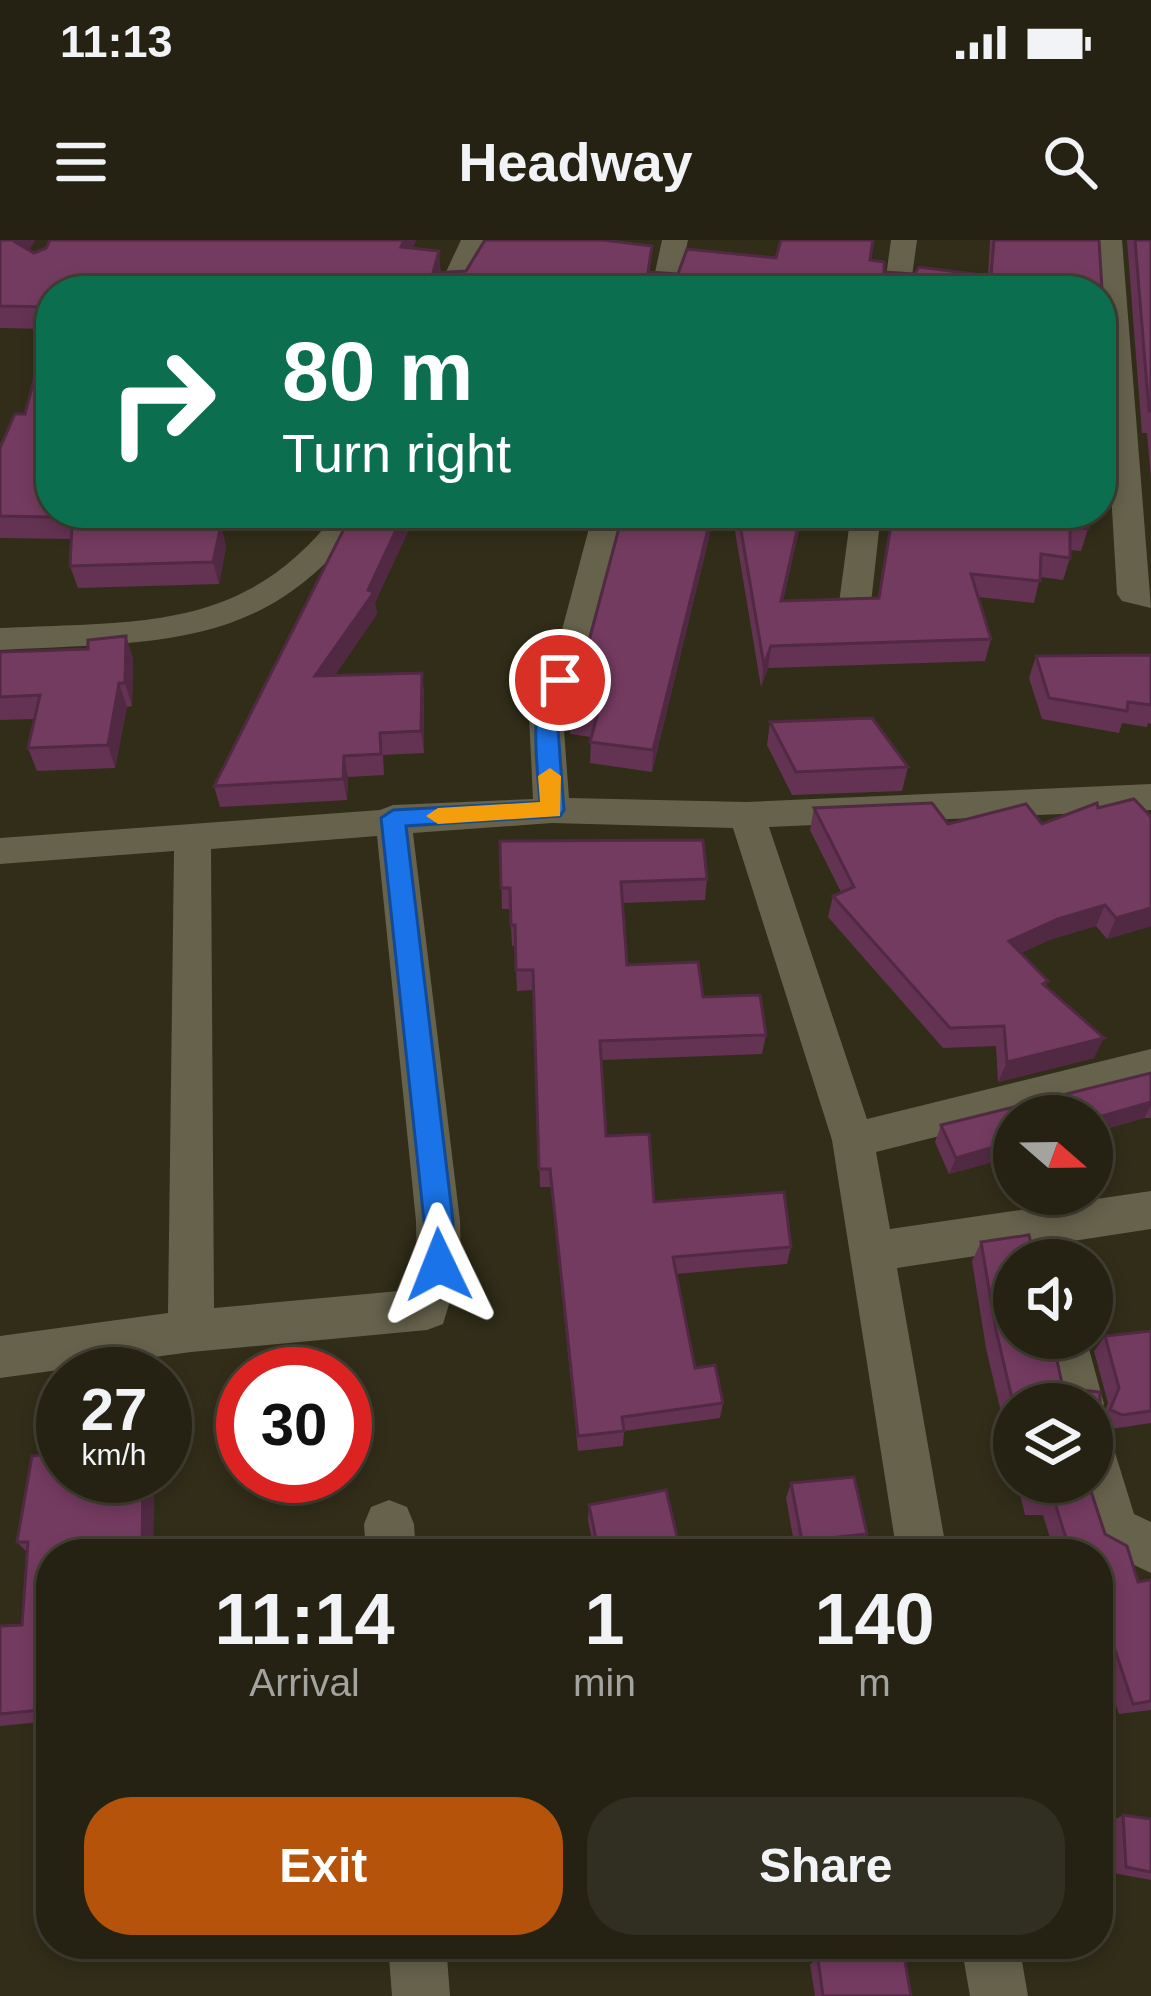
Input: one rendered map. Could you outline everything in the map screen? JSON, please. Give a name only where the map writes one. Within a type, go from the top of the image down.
[{"type":"street","points":[[457,276],[474,240]]},
{"type":"street","points":[[667,276],[675,240]]},
{"type":"street","points":[[899,276],[904,240]]},
{"type":"street","points":[[1109,240],[1111,276]]},
{"type":"street","points":[[1116,343],[1133,594],[1151,598]]},
{"type":"street","points":[[0,639],[223,618],[287,585],[343,528]]},
{"type":"street","points":[[552,810],[546,716],[574,645],[604,528]]},
{"type":"street","points":[[855,603],[864,528]]},
{"type":"street","points":[[0,851],[393,818],[552,810],[747,814],[1151,797]]},
{"type":"street","points":[[747,814],[854,1140],[919,1539]]},
{"type":"street","points":[[0,1357],[191,1331],[427,1310],[439,1265],[438,1221],[393,818]]},
{"type":"street","points":[[191,1331],[194,835]]},
{"type":"street","points":[[854,1140],[1151,1066]]},
{"type":"street","points":[[1048,1239],[1151,1210]]},
{"type":"street","points":[[870,1252],[993,1245]]},
{"type":"street","points":[[1107,1503],[1114,1530],[1151,1548]]},
{"type":"street","points":[[418,1959],[421,1996]]},
{"type":"street","points":[[993,1959],[999,1996]]},
{"type":"building","points":[[0,240],[16,240],[34,253],[46,248],[50,240],[404,240],[401,247],[439,251],[433,273],[466,271],[485,240],[603,240],[652,246],[648,272],[678,274],[687,249],[776,258],[781,240],[873,240],[870,260],[884,262],[884,272],[914,274],[919,267],[991,276],[36,276],[36,307],[0,306]]},
{"type":"building","points":[[994,240],[1099,240],[1101,276],[991,276]]},
{"type":"building","points":[[1135,240],[1151,240],[1151,411],[1149,411]]},
{"type":"building","points":[[36,372],[36,517],[0,516],[0,448],[15,414],[25,414]]},
{"type":"building","points":[[72,528],[220,528],[213,562],[70,566]]},
{"type":"building","points":[[344,528],[397,528],[368,590],[374,592],[315,676],[422,673],[421,731],[380,733],[381,754],[344,756],[343,779],[214,786]]},
{"type":"building","points":[[619,528],[708,528],[653,750],[590,742],[597,716],[570,712]]},
{"type":"building","points":[[741,528],[798,528],[781,601],[879,598],[891,528],[1070,528],[1070,558],[1041,554],[1040,581],[971,574],[991,639],[771,646],[764,665]]},
{"type":"building","points":[[126,636],[125,683],[119,683],[108,745],[28,748],[40,695],[0,697],[0,652],[88,649],[88,640]]},
{"type":"building","points":[[1151,655],[1151,705],[1128,702],[1127,711],[1049,698],[1036,656]]},
{"type":"building","points":[[872,718],[908,767],[796,772],[770,722]]},
{"type":"building","points":[[1134,799],[1151,817],[1151,908],[1116,918],[1105,905],[1009,941],[1048,981],[1043,984],[1104,1038],[1007,1062],[1004,1026],[950,1028],[833,896],[854,887],[814,808],[932,803],[948,824],[1026,804],[1042,824],[1097,803],[1098,808]]},
{"type":"building","points":[[703,840],[707,879],[621,882],[627,965],[698,962],[703,997],[760,995],[766,1035],[600,1041],[606,1136],[649,1134],[654,1202],[784,1192],[791,1247],[673,1257],[695,1368],[715,1365],[723,1403],[622,1417],[624,1431],[578,1436],[550,1169],[539,1169],[533,970],[516,970],[510,888],[501,888],[500,841]]},
{"type":"building","points":[[1151,1073],[1151,1102],[1113,1113],[1113,1095],[1062,1095]]},
{"type":"building","points":[[993,1112],[993,1147],[956,1158],[941,1125]]},
{"type":"building","points":[[993,1240],[993,1312],[981,1242]]},
{"type":"building","points":[[1151,1331],[1151,1411],[1122,1415],[1113,1411],[1119,1388],[1111,1359],[1113,1335]]},
{"type":"building","points":[[1003,1359],[1057,1359],[1062,1383],[1008,1383]]},
{"type":"building","points":[[36,1455],[36,1503],[143,1503],[142,1539],[36,1539],[36,1710],[0,1714],[0,1626],[22,1625],[28,1542],[17,1542],[32,1456]]},
{"type":"building","points":[[854,1477],[867,1534],[802,1539],[791,1483]]},
{"type":"building","points":[[666,1490],[677,1539],[596,1539],[589,1505]]},
{"type":"building","points":[[1055,1503],[1095,1503],[1105,1534],[1127,1546],[1138,1582],[1151,1580],[1151,1701],[1133,1704],[1113,1644],[1113,1539],[1066,1539]]},
{"type":"building","points":[[1123,1815],[1151,1819],[1151,1872],[1126,1867]]},
{"type":"building","points":[[818,1959],[905,1959],[911,1996],[823,1996]]},
{"type":"slow traffic","points":[[438,816],[552,810],[550,776]]},
{"type":"route","points":[[439,1265],[393,818],[552,810],[546,716],[560,680]]}]
